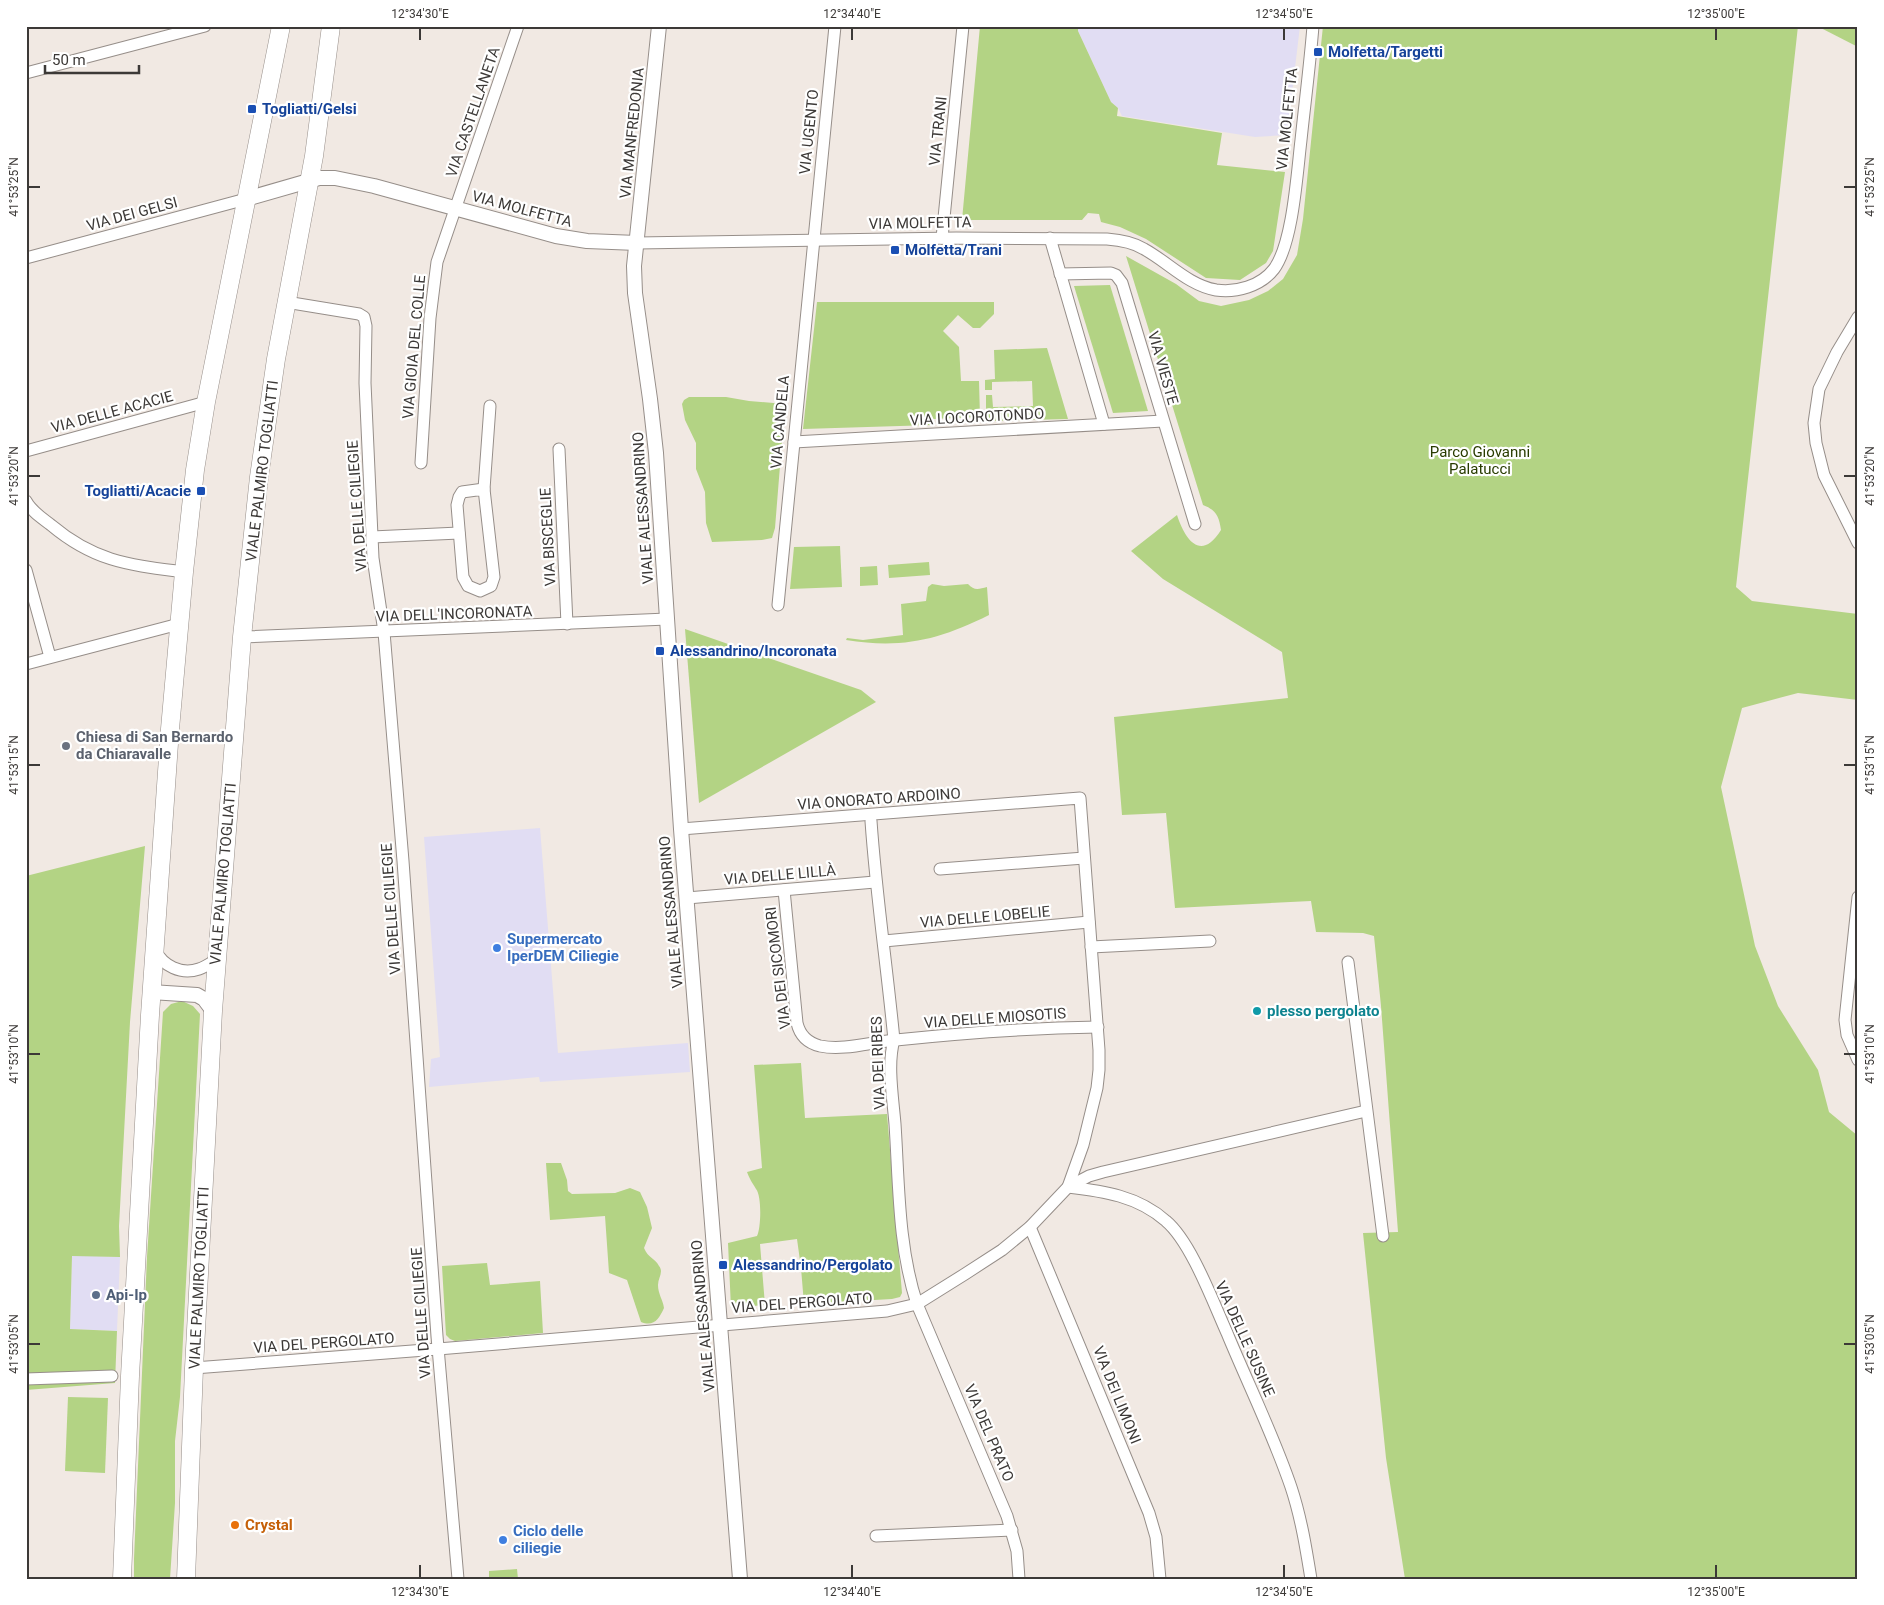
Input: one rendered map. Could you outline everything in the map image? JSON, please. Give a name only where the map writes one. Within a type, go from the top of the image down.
[{"type":"main road","points":[[122,1579],[130,1376],[151,992],[169,739],[171,626],[176,571],[206,402],[281,26]]},
{"type":"main road","name":"VIALE PALMIRO TOGLIATTI","points":[[186,1579],[194,1368],[216,960],[242,637],[259,477],[286,302],[314,156],[331,26]]},
{"type":"street","points":[[26,73],[206,26]]},
{"type":"street","name":"VIA CASTELLANETA","points":[[457,208],[518,26]]},
{"type":"street","name":"VIA MANFREDONIA","points":[[637,244],[659,26]]},
{"type":"street","name":"VIA UGENTO","points":[[812,241],[822,163],[834,26]]},
{"type":"street","name":"VIA TRANI","points":[[942,238],[964,26]]},
{"type":"street","name":"VIA MOLFETTA","points":[[246,199],[309,180],[324,177],[342,179],[578,240],[637,244],[942,238],[1101,238],[1122,241],[1143,248],[1190,281],[1216,290],[1231,290],[1249,287],[1267,276],[1281,257],[1297,178],[1313,26]]},
{"type":"street","name":"VIA DEI GELSI","points":[[26,258],[246,199]]},
{"type":"street","name":"VIA GIOIA DEL COLLE","points":[[421,463],[430,318],[436,270],[457,208]]},
{"type":"street","points":[[1050,238],[1104,424]]},
{"type":"street","name":"VIA CANDELA","points":[[778,605],[812,241]]},
{"type":"street","name":"VIALE ALESSANDRINO","points":[[637,244],[634,283],[653,426],[681,829],[740,1579]]},
{"type":"street","name":"VIA VIESTE","points":[[1060,274],[1104,272],[1116,275],[1122,283],[1195,524]]},
{"type":"street","name":"VIA DELLE CILIEGIE","points":[[286,302],[359,314],[364,317],[365,322],[364,383],[373,558],[384,632],[403,861],[438,1349],[458,1579]]},
{"type":"street","points":[[1858,317],[1837,352],[1819,389],[1814,423],[1816,443],[1824,475],[1858,543]]},
{"type":"street","name":"VIA DELLE ACACIE","points":[[26,451],[206,402]]},
{"type":"street","points":[[484,489],[465,490],[460,494],[457,505],[462,574],[465,583],[477,591],[487,589],[492,582],[494,574],[484,489],[490,406]]},
{"type":"street","name":"VIA LOCOROTONDO","points":[[794,442],[1163,421]]},
{"type":"street","name":"VIA BISCEGLIE","points":[[559,449],[568,624]]},
{"type":"street","points":[[27,506],[60,533],[92,552],[125,564],[176,571]]},
{"type":"street","points":[[372,537],[458,533]]},
{"type":"street","points":[[26,570],[50,658]]},
{"type":"street","name":"VIA DELL'INCORONATA","points":[[242,637],[667,619]]},
{"type":"street","points":[[26,664],[171,626]]},
{"type":"street","name":"VIA ONORATO ARDOINO","points":[[681,829],[1080,798]]},
{"type":"street","name":"VIA DEL PERGOLATO","points":[[194,1368],[871,1313],[917,1304],[1002,1250],[1030,1227],[1068,1188],[1082,1145],[1098,1083],[1100,1056],[1080,798]]},
{"type":"street","name":"VIA DEI RIBES","points":[[871,821],[875,882],[884,941],[894,1040],[891,1051],[902,1234],[908,1276],[917,1304]]},
{"type":"street","points":[[940,869],[1084,858]]},
{"type":"street","name":"VIA DELLE LILLÀ","points":[[687,898],[875,882]]},
{"type":"street","name":"VIA DEI SICOMORI","points":[[784,890],[797,1019],[802,1036],[813,1044],[833,1048],[894,1040]]},
{"type":"street","points":[[1858,897],[1845,1020],[1847,1035],[1858,1060]]},
{"type":"street","name":"VIA DELLE LOBELIE","points":[[884,941],[1089,922]]},
{"type":"street","points":[[1091,947],[1210,941]]},
{"type":"street","points":[[154,948],[164,963],[176,969],[198,970],[216,960]]},
{"type":"street","points":[[1348,962],[1366,1111],[1384,1236]]},
{"type":"street","points":[[151,992],[197,995],[204,999],[213,1011]]},
{"type":"street","name":"VIA DELLE MIOSOTIS","points":[[894,1040],[1029,1028],[1098,1027]]},
{"type":"street","points":[[1068,1188],[1099,1173],[1366,1111]]},
{"type":"street","name":"VIA DELLE SUSINE","points":[[1068,1188],[1110,1194],[1135,1201],[1163,1218],[1181,1238],[1216,1309],[1286,1474],[1298,1514],[1311,1579]]},
{"type":"street","name":"VIA DEI LIMONI","points":[[1030,1227],[1150,1517],[1156,1537],[1160,1579]]},
{"type":"street","name":"VIA DEL PRATO","points":[[917,1304],[1012,1530],[1018,1560],[1019,1579]]},
{"type":"street","points":[[26,1379],[112,1376]]},
{"type":"street","points":[[876,1536],[1012,1530]]},
{"type":"shaded area","points":[[1078,26],[1300,26],[1287,135],[1255,137],[1122,116],[1118,108],[1111,102],[1078,31]]},
{"type":"shaded area","points":[[540,828],[558,1053],[688,1043],[690,1072],[540,1082],[539,1077],[429,1087],[431,1059],[440,1057],[424,837]]},
{"type":"shaded area","points":[[72,1255],[120,1257],[117,1331],[70,1329]]},
{"type":"green space","points":[[980,26],[1078,26],[1078,31],[1111,102],[1118,108],[1117,116],[1222,133],[1217,165],[1285,172],[1273,251],[1266,263],[1240,280],[1206,278],[1146,239],[1120,227],[1101,222],[1099,214],[1088,213],[1082,220],[962,220]]},
{"type":"green space","name":"Parco Giovanni Palatucci","points":[[1323,26],[1798,26],[1736,587],[1752,601],[1858,614],[1858,700],[1798,693],[1742,708],[1721,787],[1755,946],[1778,1006],[1818,1070],[1829,1112],[1858,1136],[1858,1579],[1405,1579],[1386,1458],[1363,1233],[1398,1232],[1374,936],[1363,933],[1316,932],[1311,901],[1175,908],[1166,813],[1122,815],[1114,717],[1288,698],[1282,652],[1163,579],[1131,551],[1177,515],[1184,532],[1194,544],[1200,546],[1207,545],[1214,540],[1221,530],[1216,514],[1203,505],[1126,256],[1176,284],[1199,301],[1221,306],[1249,300],[1268,291],[1283,279],[1297,255],[1303,219]]},
{"type":"green space","points":[[1817,26],[1858,26],[1858,47]]},
{"type":"green space","points":[[1110,285],[1148,411],[1113,413],[1074,286]]},
{"type":"green space","points":[[817,302],[994,302],[994,314],[980,328],[973,328],[958,315],[943,331],[959,347],[961,381],[979,381],[980,417],[933,419],[932,425],[803,429]]},
{"type":"green space","points":[[1047,348],[1068,419],[988,421],[986,416],[986,395],[992,395],[993,407],[1033,406],[1032,381],[992,382],[992,390],[985,390],[985,380],[995,379],[994,350]]},
{"type":"green space","points":[[689,397],[726,397],[785,404],[775,528],[772,538],[712,542],[706,523],[705,492],[696,469],[696,443],[685,420],[682,404]]},
{"type":"green space","points":[[840,546],[842,587],[790,589],[794,547]]},
{"type":"green space","points":[[929,562],[930,575],[889,578],[888,565]]},
{"type":"green space","points":[[877,566],[878,585],[860,586],[860,567]]},
{"type":"green space","points":[[932,584],[944,586],[968,584],[972,588],[977,589],[987,587],[989,615],[953,631],[903,643],[866,643],[846,640],[847,638],[863,640],[903,635],[901,604],[926,601],[928,587]]},
{"type":"green space","points":[[685,629],[861,690],[876,702],[699,803]]},
{"type":"green space","points":[[145,846],[130,1022],[119,1226],[120,1257],[72,1256],[70,1329],[117,1331],[115,1383],[26,1390],[26,876]]},
{"type":"green space","points":[[182,1001],[193,1006],[200,1014],[180,1397],[175,1441],[175,1503],[170,1579],[134,1579],[147,1257],[163,1012],[171,1004]]},
{"type":"green space","points":[[801,1063],[805,1118],[887,1114],[902,1293],[900,1297],[892,1299],[804,1304],[797,1239],[760,1244],[765,1305],[731,1308],[728,1243],[757,1236],[760,1219],[758,1193],[747,1172],[762,1168],[754,1065]]},
{"type":"green space","points":[[546,1163],[561,1163],[567,1180],[568,1191],[572,1194],[615,1193],[630,1188],[640,1192],[647,1207],[652,1228],[644,1248],[647,1254],[657,1263],[661,1271],[658,1288],[664,1308],[656,1321],[653,1323],[641,1322],[627,1280],[609,1273],[605,1216],[550,1220]]},
{"type":"green space","points":[[487,1263],[490,1285],[540,1281],[543,1333],[455,1341],[446,1335],[442,1266]]},
{"type":"green space","points":[[68,1397],[108,1398],[105,1473],[65,1471]]},
{"type":"green space","points":[[517,1569],[518,1579],[489,1579],[489,1571]]},
{"type":"place","name":"Molfetta/Targetti","points":[[1318,52]]},
{"type":"place","name":"Togliatti/Gelsi","points":[[252,109]]},
{"type":"place","name":"Molfetta/Trani","points":[[895,250]]},
{"type":"place","name":"Togliatti/Acacie","points":[[201,491]]},
{"type":"place","name":"Alessandrino/Incoronata","points":[[660,651]]},
{"type":"place","name":"Chiesa di San Bernardo da Chiaravalle","points":[[66,746]]},
{"type":"place","name":"Supermercato IperDEM Ciliegie","points":[[497,948]]},
{"type":"place","name":"plesso pergolato","points":[[1257,1011]]},
{"type":"place","name":"Alessandrino/Pergolato","points":[[723,1265]]},
{"type":"place","name":"Api-Ip","points":[[96,1295]]},
{"type":"place","name":"Crystal","points":[[235,1525]]},
{"type":"place","name":"Ciclo delle ciliegie","points":[[503,1540]]}]
